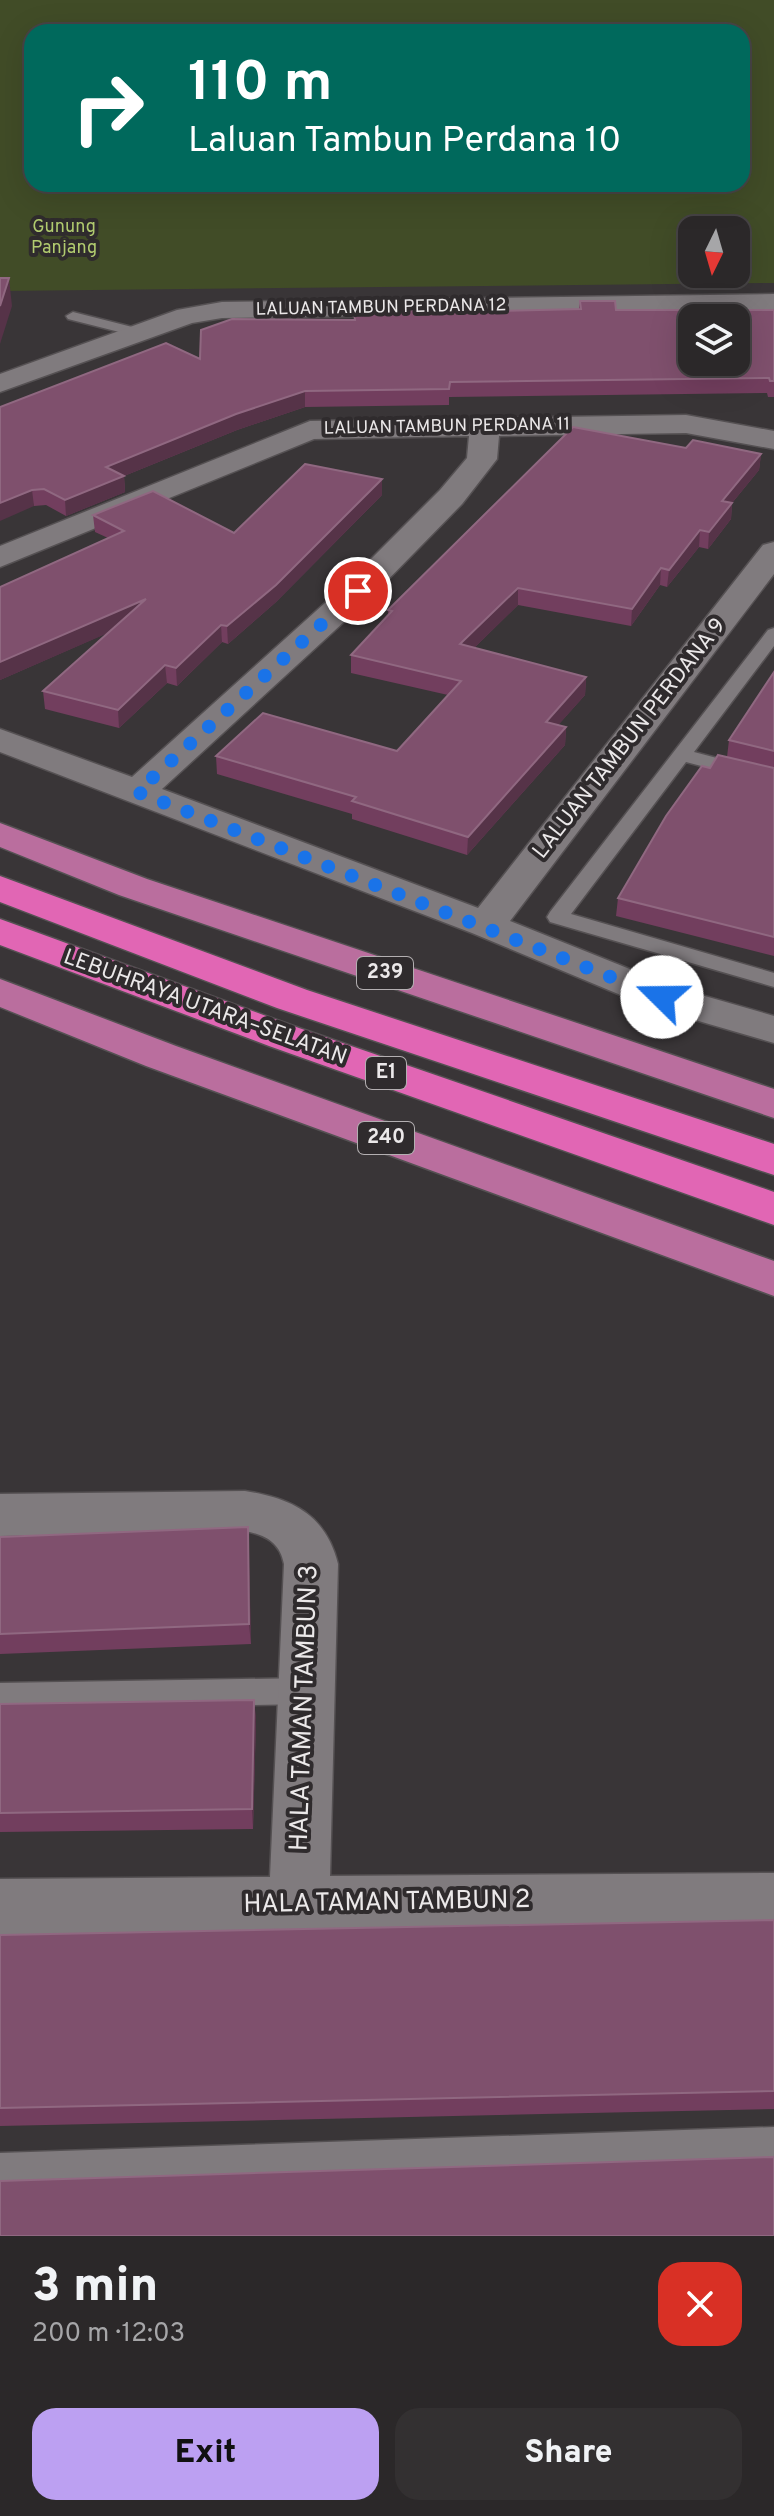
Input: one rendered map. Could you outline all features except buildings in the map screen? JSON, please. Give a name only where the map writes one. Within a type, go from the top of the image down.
[{"type":"highway","name":"LEBUHRAYA UTARA–SELATAN","points":[[0,888],[292,999],[774,1160]]},
{"type":"highway","name":"LEBUHRAYA UTARA–SELATAN","points":[[0,931],[298,1043],[774,1209]]},
{"type":"main road","name":"239","points":[[0,834],[133,887],[774,1104]]},
{"type":"main road","name":"240","points":[[0,992],[176,1062],[774,1279]]},
{"type":"street","name":"LALUAN TAMBUN PERDANA 12","points":[[0,384],[186,316],[222,310],[774,302]]},
{"type":"street","name":"LALUAN TAMBUN PERDANA 11","points":[[0,557],[310,430],[686,424],[774,440]]},
{"type":"street","points":[[137,792],[358,591],[451,497],[482,459],[485,426]]},
{"type":"street","name":"LALUAN TAMBUN PERDANA 9","points":[[486,925],[767,571]]},
{"type":"street","points":[[0,740],[486,925],[662,997],[774,1030]]},
{"type":"street","name":"HALA TAMAN TAMBUN 3","points":[[0,1515],[245,1511],[284,1521],[309,1547],[308,1691],[299,1903]]},
{"type":"street","name":"HALA TAMAN TAMBUN 2","points":[[0,1907],[774,1900]]},
{"type":"lane","points":[[73,316],[139,333]]},
{"type":"lane","points":[[774,634],[558,917],[774,980]]},
{"type":"lane","points":[[681,755],[774,779]]},
{"type":"lane","points":[[0,1696],[308,1691]]},
{"type":"lane","points":[[0,2171],[774,2145]]},
{"type":"green space","name":"Gunung Panjang","points":[[0,0],[774,0],[774,283],[750,283],[750,216],[678,216],[678,284],[0,291]]},
{"type":"route","points":[[358,591],[137,792],[486,925],[662,997]]}]
